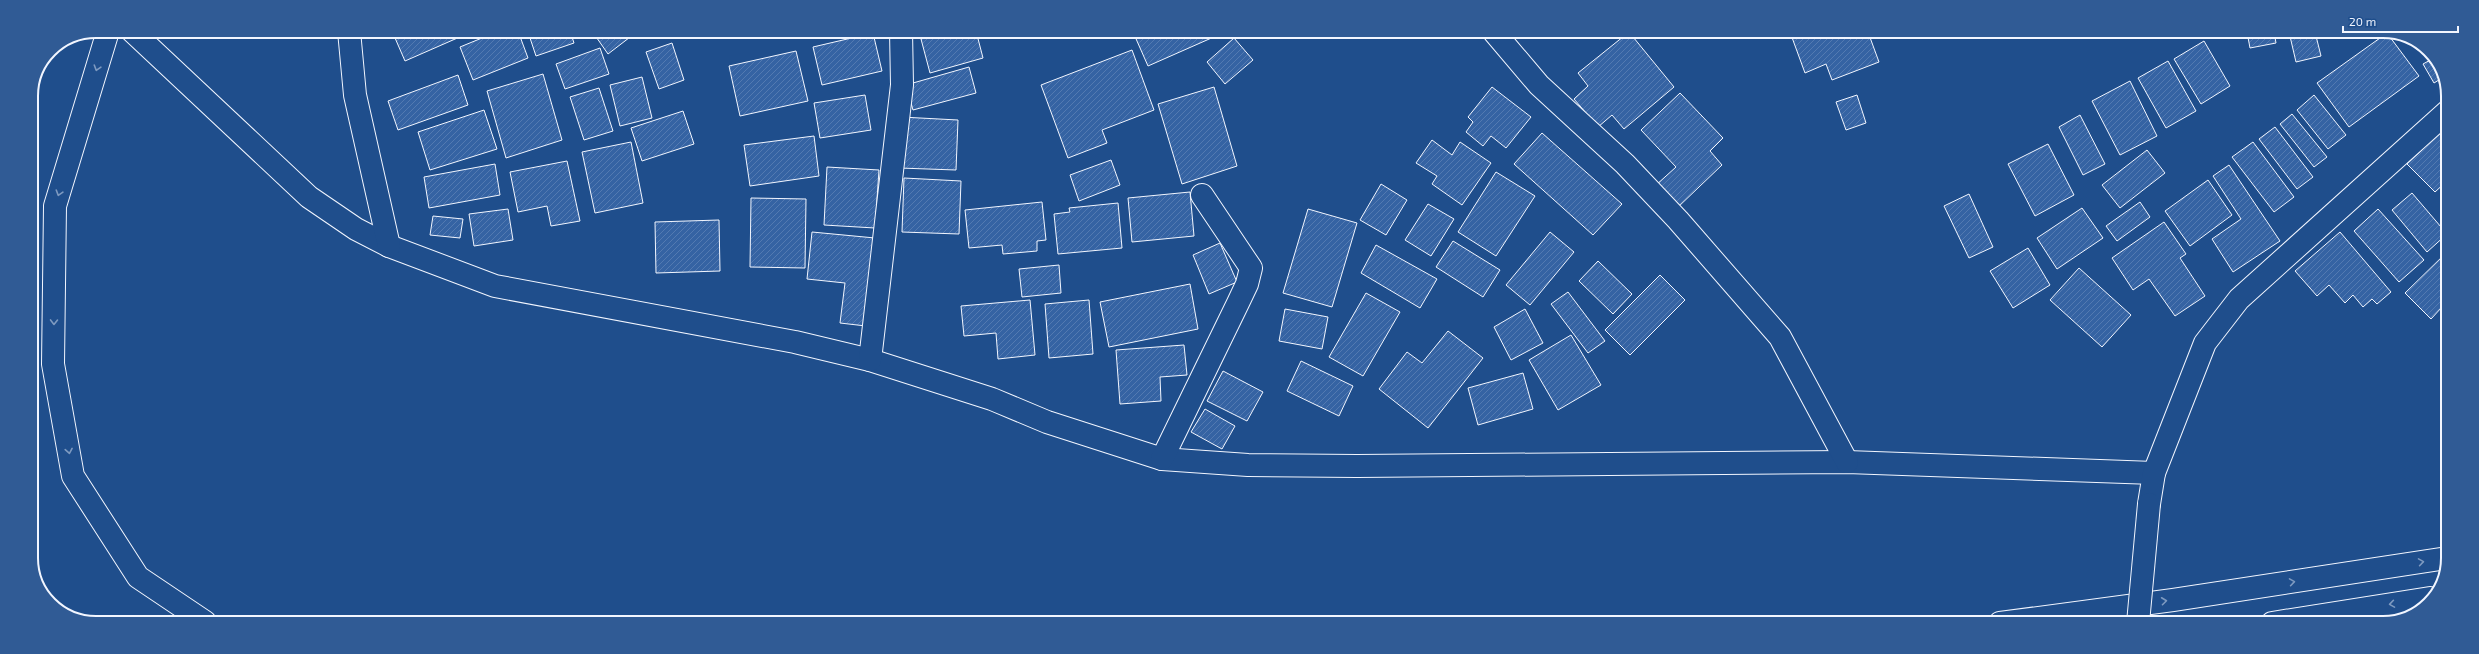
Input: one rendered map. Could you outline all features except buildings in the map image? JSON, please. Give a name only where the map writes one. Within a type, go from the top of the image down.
[{"type":"main road","points":[[106,38],[55,206],[53,364],[74,476],[138,577],[196,616]]},
{"type":"main road","points":[[139,38],[309,196],[356,229],[389,246],[494,286],[796,342],[870,360],[992,399],[1047,422],[1162,459],[1248,465],[1350,466],[1847,462],[2154,473]]},
{"type":"main road","points":[[350,38],[355,95],[389,246]]},
{"type":"main road","points":[[870,360],[902,85],[900,38]]},
{"type":"main road","points":[[1499,38],[1539,85],[1625,164],[1678,220],[1780,337],[1847,462]]},
{"type":"main road","points":[[2139,616],[2149,504],[2154,473],[2205,343],[2239,299],[2441,117]]},
{"type":"main road","points":[[1162,459],[1247,284],[1251,268],[1202,194]]},
{"type":"main road","points":[[2053,616],[2173,600],[2441,559]]},
{"type":"main road","points":[[2316,616],[2424,599]]}]
